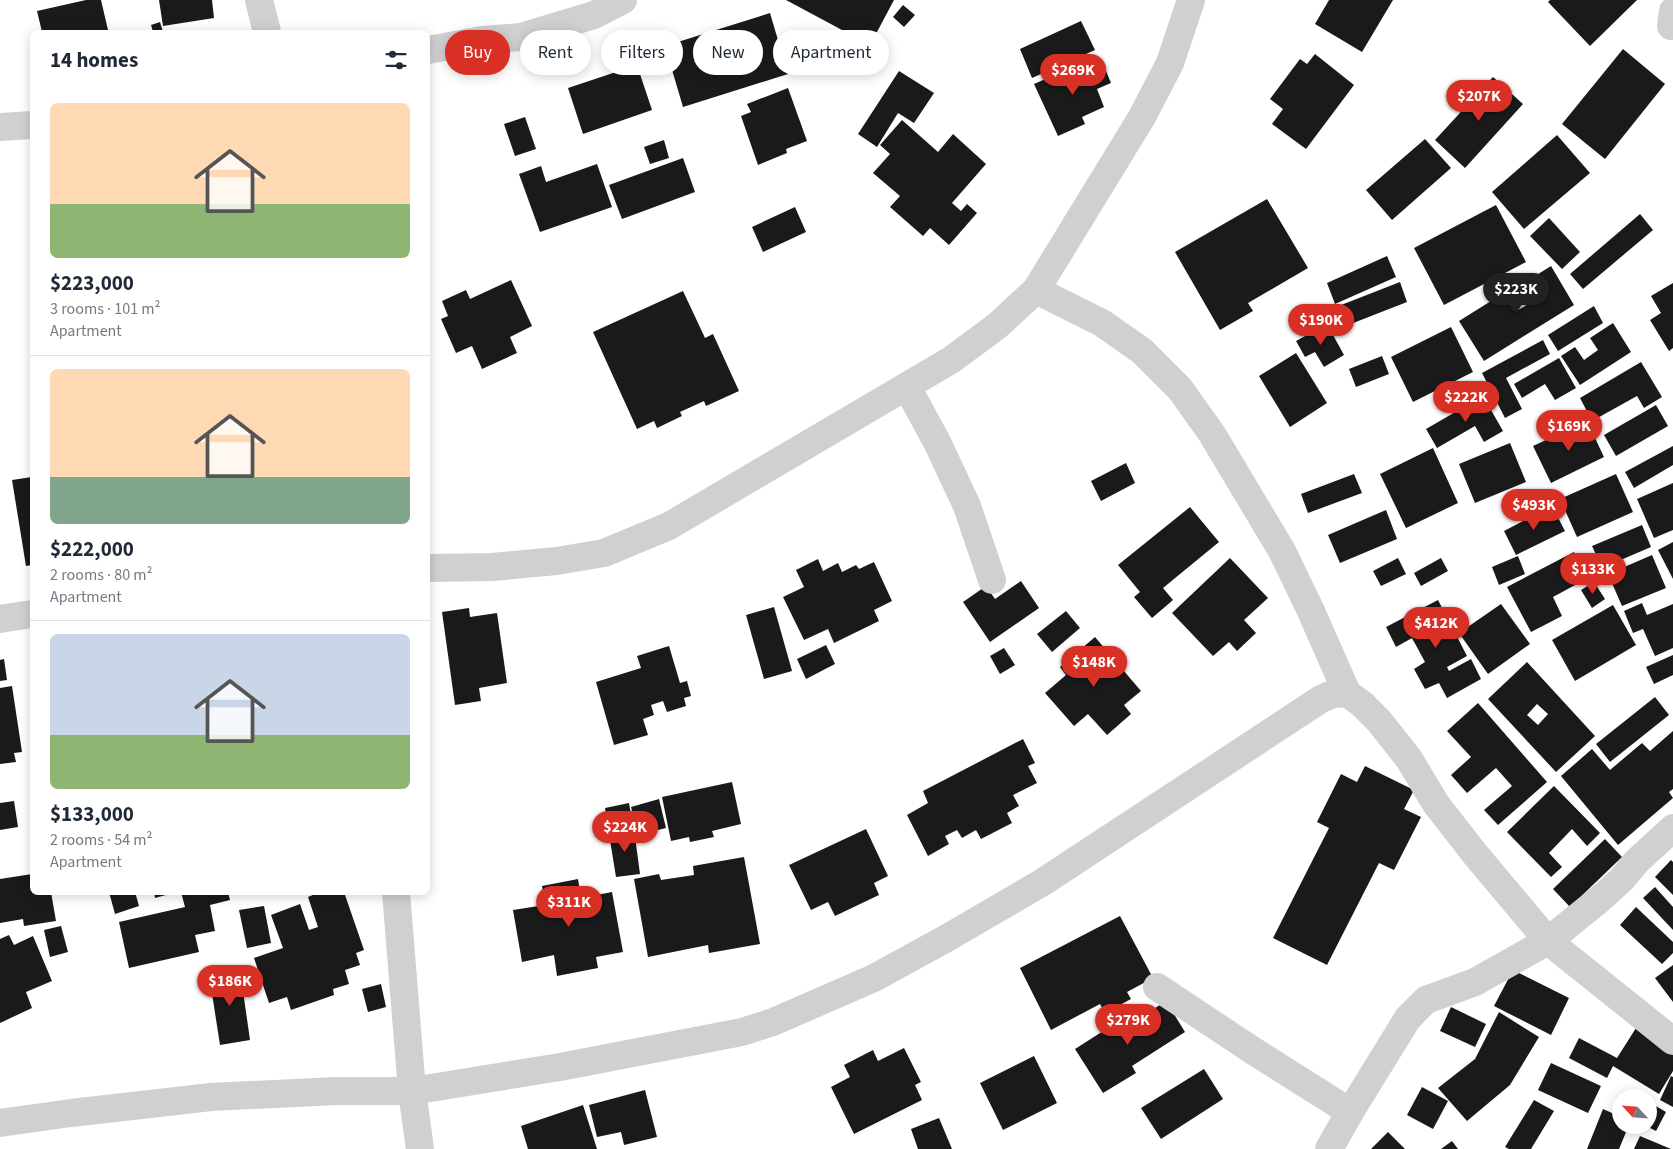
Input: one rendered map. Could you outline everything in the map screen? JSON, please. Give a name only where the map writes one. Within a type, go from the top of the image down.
[{"type":"street","points":[[259,0],[266,30]]},
{"type":"street","points":[[430,50],[482,40],[521,37],[594,15],[623,0]]},
{"type":"street","points":[[430,568],[492,567],[557,561],[604,553],[669,526],[907,387],[951,360],[997,326],[1036,290],[1142,117],[1170,63],[1191,0]]},
{"type":"street","points":[[0,127],[30,125]]},
{"type":"street","points":[[1036,290],[1102,323],[1142,351],[1180,389],[1212,434],[1282,550],[1347,693],[1362,704],[1378,721],[1409,759],[1436,804],[1469,847],[1548,941],[1673,1041]]},
{"type":"street","points":[[907,387],[937,442],[967,506],[992,580]]},
{"type":"street","points":[[0,618],[30,614]]},
{"type":"street","points":[[0,1123],[210,1097],[337,1091],[412,1091],[560,1067],[742,1032],[773,1022],[874,978],[947,938],[1044,882],[1321,699],[1333,694],[1347,693]]},
{"type":"street","points":[[1329,1149],[1408,1018],[1426,1000],[1475,982],[1548,941],[1600,899],[1673,828]]},
{"type":"street","points":[[396,895],[412,1091],[420,1149]]},
{"type":"street","points":[[1157,987],[1350,1112]]},
{"type":"building","points":[[86,0],[101,0],[108,30],[42,30],[37,11]]},
{"type":"building","points":[[159,0],[212,0],[214,18],[163,26]]},
{"type":"building","points":[[786,0],[894,0],[878,30],[842,30]]},
{"type":"building","points":[[1329,0],[1393,0],[1362,52],[1315,24]]},
{"type":"building","points":[[1550,0],[1637,0],[1590,46],[1548,2]]},
{"type":"building","points":[[903,5],[915,15],[904,27],[893,17]]},
{"type":"building","points":[[770,13],[775,30],[773,30],[773,75],[785,75],[683,107],[674,75],[683,75],[683,40],[693,37],[693,75],[763,75],[763,30],[716,30]]},
{"type":"building","points":[[1081,21],[1095,50],[1032,78],[1020,49]]},
{"type":"building","points":[[160,22],[162,30],[152,30],[151,25]]},
{"type":"building","points":[[1623,49],[1665,84],[1605,159],[1562,124]]},
{"type":"building","points":[[1315,54],[1354,85],[1306,149],[1272,124],[1283,109],[1270,99],[1300,59],[1307,64]]},
{"type":"building","points":[[1101,59],[1111,83],[1097,89],[1104,107],[1082,117],[1085,124],[1058,136],[1034,84],[1050,77],[1053,81]]},
{"type":"building","points":[[899,71],[934,93],[914,123],[898,113],[877,147],[858,134]]},
{"type":"building","points":[[607,75],[640,75],[652,110],[583,134],[568,88]]},
{"type":"building","points":[[1493,77],[1523,104],[1465,168],[1435,140]]},
{"type":"building","points":[[788,88],[807,141],[786,149],[787,153],[758,165],[741,116],[751,112],[747,104]]},
{"type":"building","points":[[525,117],[536,149],[515,156],[504,124]]},
{"type":"building","points":[[902,120],[938,152],[953,134],[986,164],[952,203],[961,211],[967,204],[977,213],[949,245],[930,228],[923,236],[890,207],[900,196],[873,173],[890,154],[880,145]]},
{"type":"building","points":[[1557,135],[1590,173],[1524,229],[1492,192]]},
{"type":"building","points":[[1425,139],[1451,168],[1392,220],[1366,190]]},
{"type":"building","points":[[664,140],[669,158],[650,164],[644,147]]},
{"type":"building","points":[[683,158],[695,192],[622,219],[609,185]]},
{"type":"building","points":[[597,164],[612,207],[540,232],[519,174],[541,166],[546,182]]},
{"type":"building","points":[[1267,199],[1308,268],[1248,303],[1253,311],[1220,330],[1175,252]]},
{"type":"building","points":[[1496,205],[1526,262],[1444,305],[1414,248]]},
{"type":"building","points":[[795,207],[806,232],[763,252],[752,227]]},
{"type":"building","points":[[1640,214],[1653,230],[1583,289],[1570,274]]},
{"type":"building","points":[[1549,218],[1580,252],[1562,269],[1530,236]]},
{"type":"building","points":[[1387,256],[1396,277],[1335,304],[1327,283]]},
{"type":"building","points":[[1551,266],[1574,305],[1484,361],[1459,321],[1507,291],[1518,310],[1532,302],[1521,285]]},
{"type":"building","points":[[511,280],[532,326],[510,337],[517,353],[482,369],[472,346],[456,353],[441,319],[448,316],[442,301],[466,290],[470,299]]},
{"type":"building","points":[[1400,282],[1407,302],[1343,327],[1336,307]]},
{"type":"building","points":[[1673,283],[1673,348],[1669,351],[1650,320],[1661,313],[1651,296]]},
{"type":"building","points":[[683,291],[705,338],[713,334],[739,391],[706,406],[704,401],[680,412],[682,416],[657,428],[654,421],[637,429],[593,332]]},
{"type":"building","points":[[1594,306],[1603,323],[1558,351],[1548,335]]},
{"type":"building","points":[[1613,323],[1631,352],[1580,385],[1561,356],[1575,347],[1584,360],[1598,350],[1590,338]]},
{"type":"building","points":[[1327,324],[1344,355],[1324,367],[1315,352],[1305,357],[1296,341]]},
{"type":"building","points":[[1451,327],[1473,372],[1413,402],[1391,357]]},
{"type":"building","points":[[1543,340],[1550,354],[1506,378],[1522,409],[1505,418],[1482,373]]},
{"type":"building","points":[[1296,353],[1327,403],[1290,427],[1259,376]]},
{"type":"building","points":[[1382,356],[1389,374],[1356,387],[1349,369]]},
{"type":"building","points":[[1559,358],[1576,388],[1555,400],[1545,384],[1522,398],[1514,384]]},
{"type":"building","points":[[1641,362],[1662,397],[1644,408],[1637,396],[1592,421],[1580,398]]},
{"type":"building","points":[[1483,396],[1503,431],[1484,442],[1475,426],[1437,448],[1426,429]]},
{"type":"building","points":[[1656,405],[1668,426],[1616,456],[1604,435]]},
{"type":"building","points":[[1587,421],[1604,457],[1551,483],[1533,446]]},
{"type":"building","points":[[1510,443],[1526,482],[1475,503],[1459,464]]},
{"type":"building","points":[[1673,446],[1673,465],[1634,488],[1625,472]]},
{"type":"building","points":[[1433,448],[1458,503],[1406,528],[1380,474]]},
{"type":"building","points":[[1126,463],[1135,483],[1101,501],[1091,481]]},
{"type":"building","points":[[1354,474],[1362,493],[1308,513],[1301,494]]},
{"type":"building","points":[[1616,474],[1633,512],[1577,537],[1560,499]]},
{"type":"building","points":[[30,477],[30,565],[26,566],[12,480]]},
{"type":"building","points":[[1673,483],[1673,530],[1654,538],[1637,499]]},
{"type":"building","points":[[1552,506],[1565,531],[1516,555],[1504,531]]},
{"type":"building","points":[[1190,507],[1219,542],[1163,588],[1173,600],[1152,618],[1134,597],[1140,592],[1118,565]]},
{"type":"building","points":[[1386,510],[1397,539],[1340,563],[1328,535]]},
{"type":"building","points":[[1642,525],[1651,547],[1602,568],[1592,546]]},
{"type":"building","points":[[1673,542],[1673,579],[1658,550]]},
{"type":"building","points":[[1574,552],[1588,578],[1553,597],[1562,616],[1531,632],[1507,587]]},
{"type":"building","points":[[1652,555],[1666,588],[1622,606],[1608,574]]},
{"type":"building","points":[[1518,556],[1525,574],[1499,585],[1492,567]]},
{"type":"building","points":[[1230,558],[1268,598],[1244,620],[1256,633],[1237,651],[1229,642],[1213,656],[1172,613]]},
{"type":"building","points":[[1398,558],[1406,574],[1381,586],[1373,571]]},
{"type":"building","points":[[1441,558],[1448,571],[1421,586],[1414,573]]},
{"type":"building","points":[[818,559],[823,571],[838,563],[842,572],[856,565],[859,569],[874,562],[892,601],[874,610],[879,621],[834,643],[828,629],[804,640],[783,597],[804,587],[796,570]]},
{"type":"building","points":[[1021,581],[1039,608],[990,642],[963,602],[986,586],[995,599]]},
{"type":"building","points":[[1594,582],[1605,599],[1592,608],[1581,590]]},
{"type":"building","points":[[1438,600],[1467,656],[1447,667],[1449,671],[1471,659],[1481,679],[1447,698],[1439,683],[1425,689],[1414,669],[1425,662],[1412,638],[1396,647],[1386,627]]},
{"type":"building","points":[[1642,603],[1647,615],[1673,604],[1673,648],[1655,656],[1643,629],[1633,633],[1624,611]]},
{"type":"building","points":[[1501,604],[1530,644],[1488,674],[1459,633]]},
{"type":"building","points":[[1613,605],[1636,645],[1575,681],[1552,640]]},
{"type":"building","points":[[774,607],[792,671],[764,679],[746,615]]},
{"type":"building","points":[[469,608],[470,617],[497,613],[507,683],[479,688],[481,701],[455,705],[442,612]]},
{"type":"building","points":[[1066,611],[1080,628],[1052,652],[1037,634]]},
{"type":"building","points":[[1095,637],[1141,691],[1124,705],[1131,714],[1107,735],[1088,714],[1074,726],[1045,693],[1066,675],[1060,667]]},
{"type":"building","points":[[826,645],[835,664],[806,679],[797,659]]},
{"type":"building","points":[[669,646],[680,683],[687,681],[691,696],[684,698],[686,706],[667,712],[663,701],[651,705],[654,715],[643,719],[648,735],[614,745],[596,682],[641,668],[637,656]]},
{"type":"building","points":[[1004,648],[1015,665],[1000,674],[990,656]]},
{"type":"building","points":[[1673,655],[1673,675],[1654,684],[1646,667]]},
{"type":"building","points":[[4,659],[7,680],[0,681],[0,660]]},
{"type":"building","points":[[1527,662],[1595,736],[1556,772],[1488,699]],"holes":[[[1537,704],[1548,714],[1538,725],[1527,715]]]},
{"type":"building","points":[[12,686],[22,752],[14,753],[16,762],[0,764],[0,688]]},
{"type":"building","points":[[1655,697],[1669,715],[1610,762],[1596,744]]},
{"type":"building","points":[[1478,703],[1547,782],[1498,825],[1484,810],[1512,786],[1496,768],[1467,793],[1451,775],[1471,757],[1447,731]]},
{"type":"building","points":[[1673,731],[1673,789],[1669,792],[1673,798],[1618,845],[1561,776],[1592,749],[1610,770],[1642,743],[1650,751]]},
{"type":"building","points":[[1023,739],[1035,763],[1028,766],[1037,783],[1013,795],[1019,806],[1007,813],[1012,823],[981,839],[976,830],[962,838],[957,830],[945,836],[949,844],[928,856],[907,815],[928,803],[923,791]]},
{"type":"building","points":[[1365,766],[1414,790],[1404,809],[1421,817],[1394,870],[1379,863],[1327,965],[1273,938],[1329,828],[1317,822],[1341,774],[1357,782]]},
{"type":"building","points":[[732,782],[741,824],[712,831],[714,837],[690,842],[689,837],[671,841],[662,797]]},
{"type":"building","points":[[1554,786],[1600,833],[1587,846],[1572,829],[1549,853],[1562,867],[1551,877],[1507,832]]},
{"type":"building","points":[[659,799],[666,828],[638,835],[631,807]]},
{"type":"building","points":[[14,801],[18,827],[0,830],[0,803]]},
{"type":"building","points":[[629,803],[633,827],[609,832],[605,808]]},
{"type":"building","points":[[634,829],[640,874],[616,877],[609,834]]},
{"type":"building","points":[[866,829],[888,876],[874,883],[879,895],[835,916],[828,902],[811,910],[789,865]]},
{"type":"building","points":[[1605,839],[1622,857],[1570,907],[1553,889]]},
{"type":"building","points":[[744,857],[760,944],[709,953],[708,945],[648,957],[634,879],[659,874],[661,880],[694,875],[693,866]]},
{"type":"building","points":[[1671,860],[1673,862],[1673,895],[1655,877]]},
{"type":"building","points":[[30,874],[30,895],[52,895],[56,921],[24,926],[23,919],[0,923],[0,879]]},
{"type":"building","points":[[578,879],[581,898],[612,892],[623,952],[596,957],[598,968],[557,976],[554,955],[522,962],[513,910],[545,905],[542,886]]},
{"type":"building","points":[[1655,887],[1673,907],[1673,930],[1643,898]]},
{"type":"building","points":[[110,895],[136,895],[139,906],[115,914]]},
{"type":"building","points":[[154,895],[166,895],[155,898]]},
{"type":"building","points":[[182,895],[229,895],[230,900],[210,905],[215,931],[195,935],[199,952],[129,968],[119,922],[185,907]]},
{"type":"building","points":[[313,895],[345,895],[364,950],[356,953],[360,965],[345,970],[349,984],[333,989],[334,995],[291,1010],[287,997],[269,1003],[254,958],[283,948],[271,915],[300,904],[309,930],[318,927],[308,897]]},
{"type":"building","points":[[264,906],[271,943],[247,948],[239,910]]},
{"type":"building","points":[[1636,907],[1673,942],[1673,953],[1662,964],[1620,925]]},
{"type":"building","points":[[1120,916],[1153,978],[1127,992],[1131,999],[1105,1013],[1100,1004],[1051,1030],[1020,968]]},
{"type":"building","points":[[61,926],[68,952],[50,957],[44,930]]},
{"type":"building","points":[[9,935],[14,945],[33,936],[52,981],[26,992],[32,1008],[0,1023],[0,939]]},
{"type":"building","points":[[1673,965],[1673,1002],[1655,978]]},
{"type":"building","points":[[240,970],[250,1040],[220,1045],[209,974]]},
{"type":"building","points":[[1513,970],[1569,998],[1551,1035],[1494,1006]]},
{"type":"building","points":[[381,984],[386,1007],[368,1012],[362,989]]},
{"type":"building","points":[[1166,1001],[1185,1032],[1132,1066],[1136,1073],[1103,1093],[1075,1049],[1111,1026],[1116,1033]]},
{"type":"building","points":[[1451,1007],[1486,1024],[1475,1047],[1440,1031]]},
{"type":"building","points":[[1499,1012],[1539,1037],[1510,1085],[1467,1121],[1438,1088],[1475,1059]]},
{"type":"building","points":[[1636,1028],[1673,1051],[1673,1071],[1659,1094],[1658,1089],[1651,1089],[1613,1066],[1607,1078],[1569,1058],[1579,1038],[1617,1058]]},
{"type":"building","points":[[904,1048],[921,1082],[915,1085],[922,1100],[854,1134],[831,1087],[850,1077],[844,1065],[873,1050],[878,1061]]},
{"type":"building","points":[[1034,1056],[1057,1103],[1003,1130],[980,1083]]},
{"type":"building","points":[[1551,1063],[1601,1086],[1588,1113],[1538,1090]]},
{"type":"building","points":[[1204,1069],[1223,1099],[1161,1139],[1141,1108]]},
{"type":"building","points":[[1671,1076],[1673,1077],[1673,1107],[1660,1100]]},
{"type":"building","points":[[1422,1087],[1448,1101],[1433,1129],[1407,1115]]},
{"type":"building","points":[[645,1090],[657,1137],[624,1145],[621,1132],[597,1137],[589,1105]]},
{"type":"building","points":[[1534,1100],[1554,1111],[1531,1149],[1509,1149],[1505,1147]]},
{"type":"building","points":[[583,1105],[597,1149],[528,1149],[521,1126]]},
{"type":"building","points":[[1658,1107],[1666,1112],[1658,1127]]},
{"type":"building","points":[[1603,1109],[1612,1113],[1612,1134],[1625,1134],[1619,1149],[1587,1149]]},
{"type":"building","points":[[939,1118],[952,1149],[918,1149],[911,1129]]},
{"type":"building","points":[[1388,1132],[1405,1149],[1371,1149]]},
{"type":"building","points":[[1640,1136],[1671,1149],[1634,1149]]},
{"type":"building","points":[[1452,1141],[1458,1149],[1441,1149]]}]
